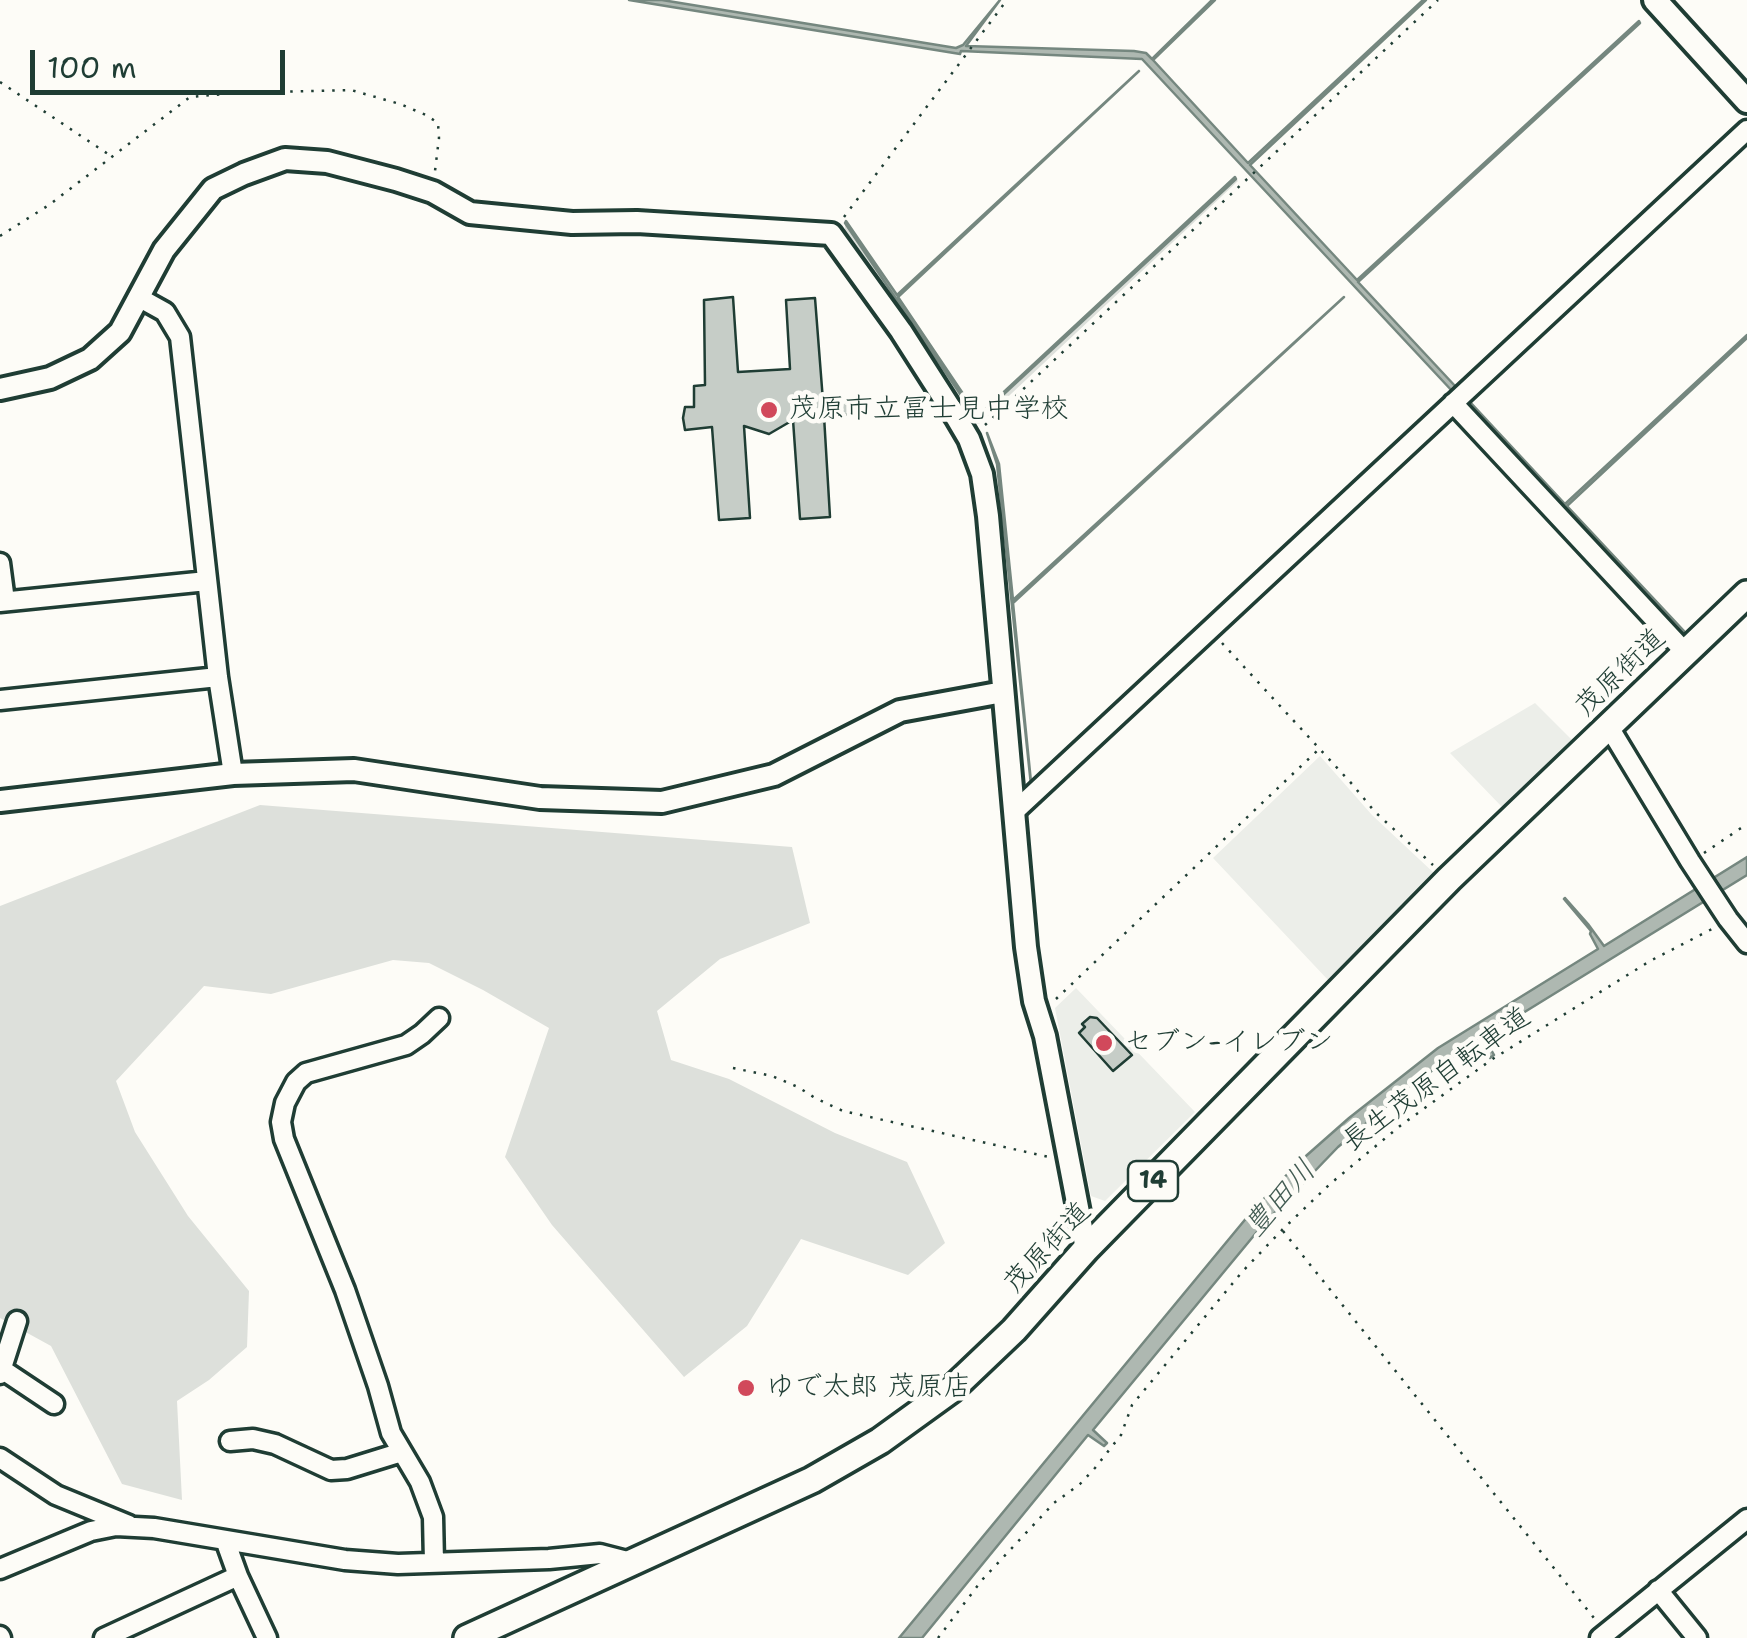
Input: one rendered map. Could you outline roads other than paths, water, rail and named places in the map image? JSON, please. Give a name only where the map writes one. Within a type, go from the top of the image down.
[{"type":"main road","points":[[1654,0],[1747,101]]},
{"type":"main road","name":"茂原街道","points":[[467,1638],[812,1480],[880,1441],[952,1389],[1014,1330],[1086,1249],[1449,879],[1747,594]]},
{"type":"street","points":[[1014,812],[1747,130]]},
{"type":"street","points":[[0,390],[50,378],[90,359],[120,332],[164,250],[213,189],[284,160],[327,162],[396,180],[433,192],[470,213],[572,222],[637,222],[830,234],[901,331],[970,439],[982,474],[1026,947],[1086,1249]]},
{"type":"street","points":[[138,297],[165,312],[180,337],[218,677],[233,774]]},
{"type":"street","points":[[1453,403],[1684,652]]},
{"type":"street","points":[[0,563],[3,602],[207,580]]},
{"type":"street","points":[[0,700],[218,677]]},
{"type":"street","points":[[0,801],[233,774],[354,770],[540,798],[662,802],[774,775],[900,711],[1003,692]]},
{"type":"street","points":[[1610,727],[1690,861],[1747,943]]},
{"type":"street","points":[[434,1562],[433,1517],[420,1482],[391,1434],[345,1290],[284,1139],[281,1122],[285,1103],[296,1082],[306,1073],[406,1045],[438,1018]]},
{"type":"street","points":[[17,1321],[0,1370],[54,1404]]},
{"type":"street","points":[[230,1441],[253,1438],[275,1444],[331,1470],[402,1452]]},
{"type":"street","points":[[0,1458],[56,1495],[134,1527]]},
{"type":"street","points":[[1603,1636],[1747,1519]]},
{"type":"street","points":[[0,1568],[116,1526],[154,1528],[345,1560],[398,1564],[600,1554],[631,1562]]},
{"type":"street","points":[[225,1540],[267,1638]]},
{"type":"street","points":[[104,1638],[238,1576]]},
{"type":"street","points":[[1658,1590],[1697,1638]]},
{"type":"water","points":[[629,0],[662,0],[956,48],[963,45],[1000,0],[966,46],[1134,51],[1146,53],[1152,59],[1215,0],[1153,60],[1248,163],[1426,0],[1250,165],[1357,280],[1639,21],[1358,282],[1456,387],[1738,128],[1457,388],[1565,504],[1747,335],[1567,506],[1684,631],[1680,635],[1142,59],[961,51],[960,54]]},
{"type":"water","points":[[1139,71],[898,297],[978,416],[1236,179],[977,419],[845,223],[897,295]]},
{"type":"water","points":[[1344,297],[1013,603],[1031,782],[1440,404],[1031,785],[997,464],[987,433],[999,464],[1013,600]]},
{"type":"water","name":"豊田川","points":[[1747,857],[1747,875],[1484,1037],[1494,1055],[1490,1058],[1476,1041],[1414,1083],[1338,1147],[1261,1227],[1093,1430],[1107,1443],[1104,1446],[1088,1435],[922,1638],[899,1638],[1253,1210],[1298,1163],[1438,1048],[1598,949],[1591,931],[1565,898],[1604,946]]},
{"type":"place","name":"茂原市立冨士見中学校","points":[[769,410]]},
{"type":"place","name":"セブン-イレブン","points":[[1104,1043]]},
{"type":"place","name":"ゆで太郎 茂原店","points":[[746,1388]]}]
